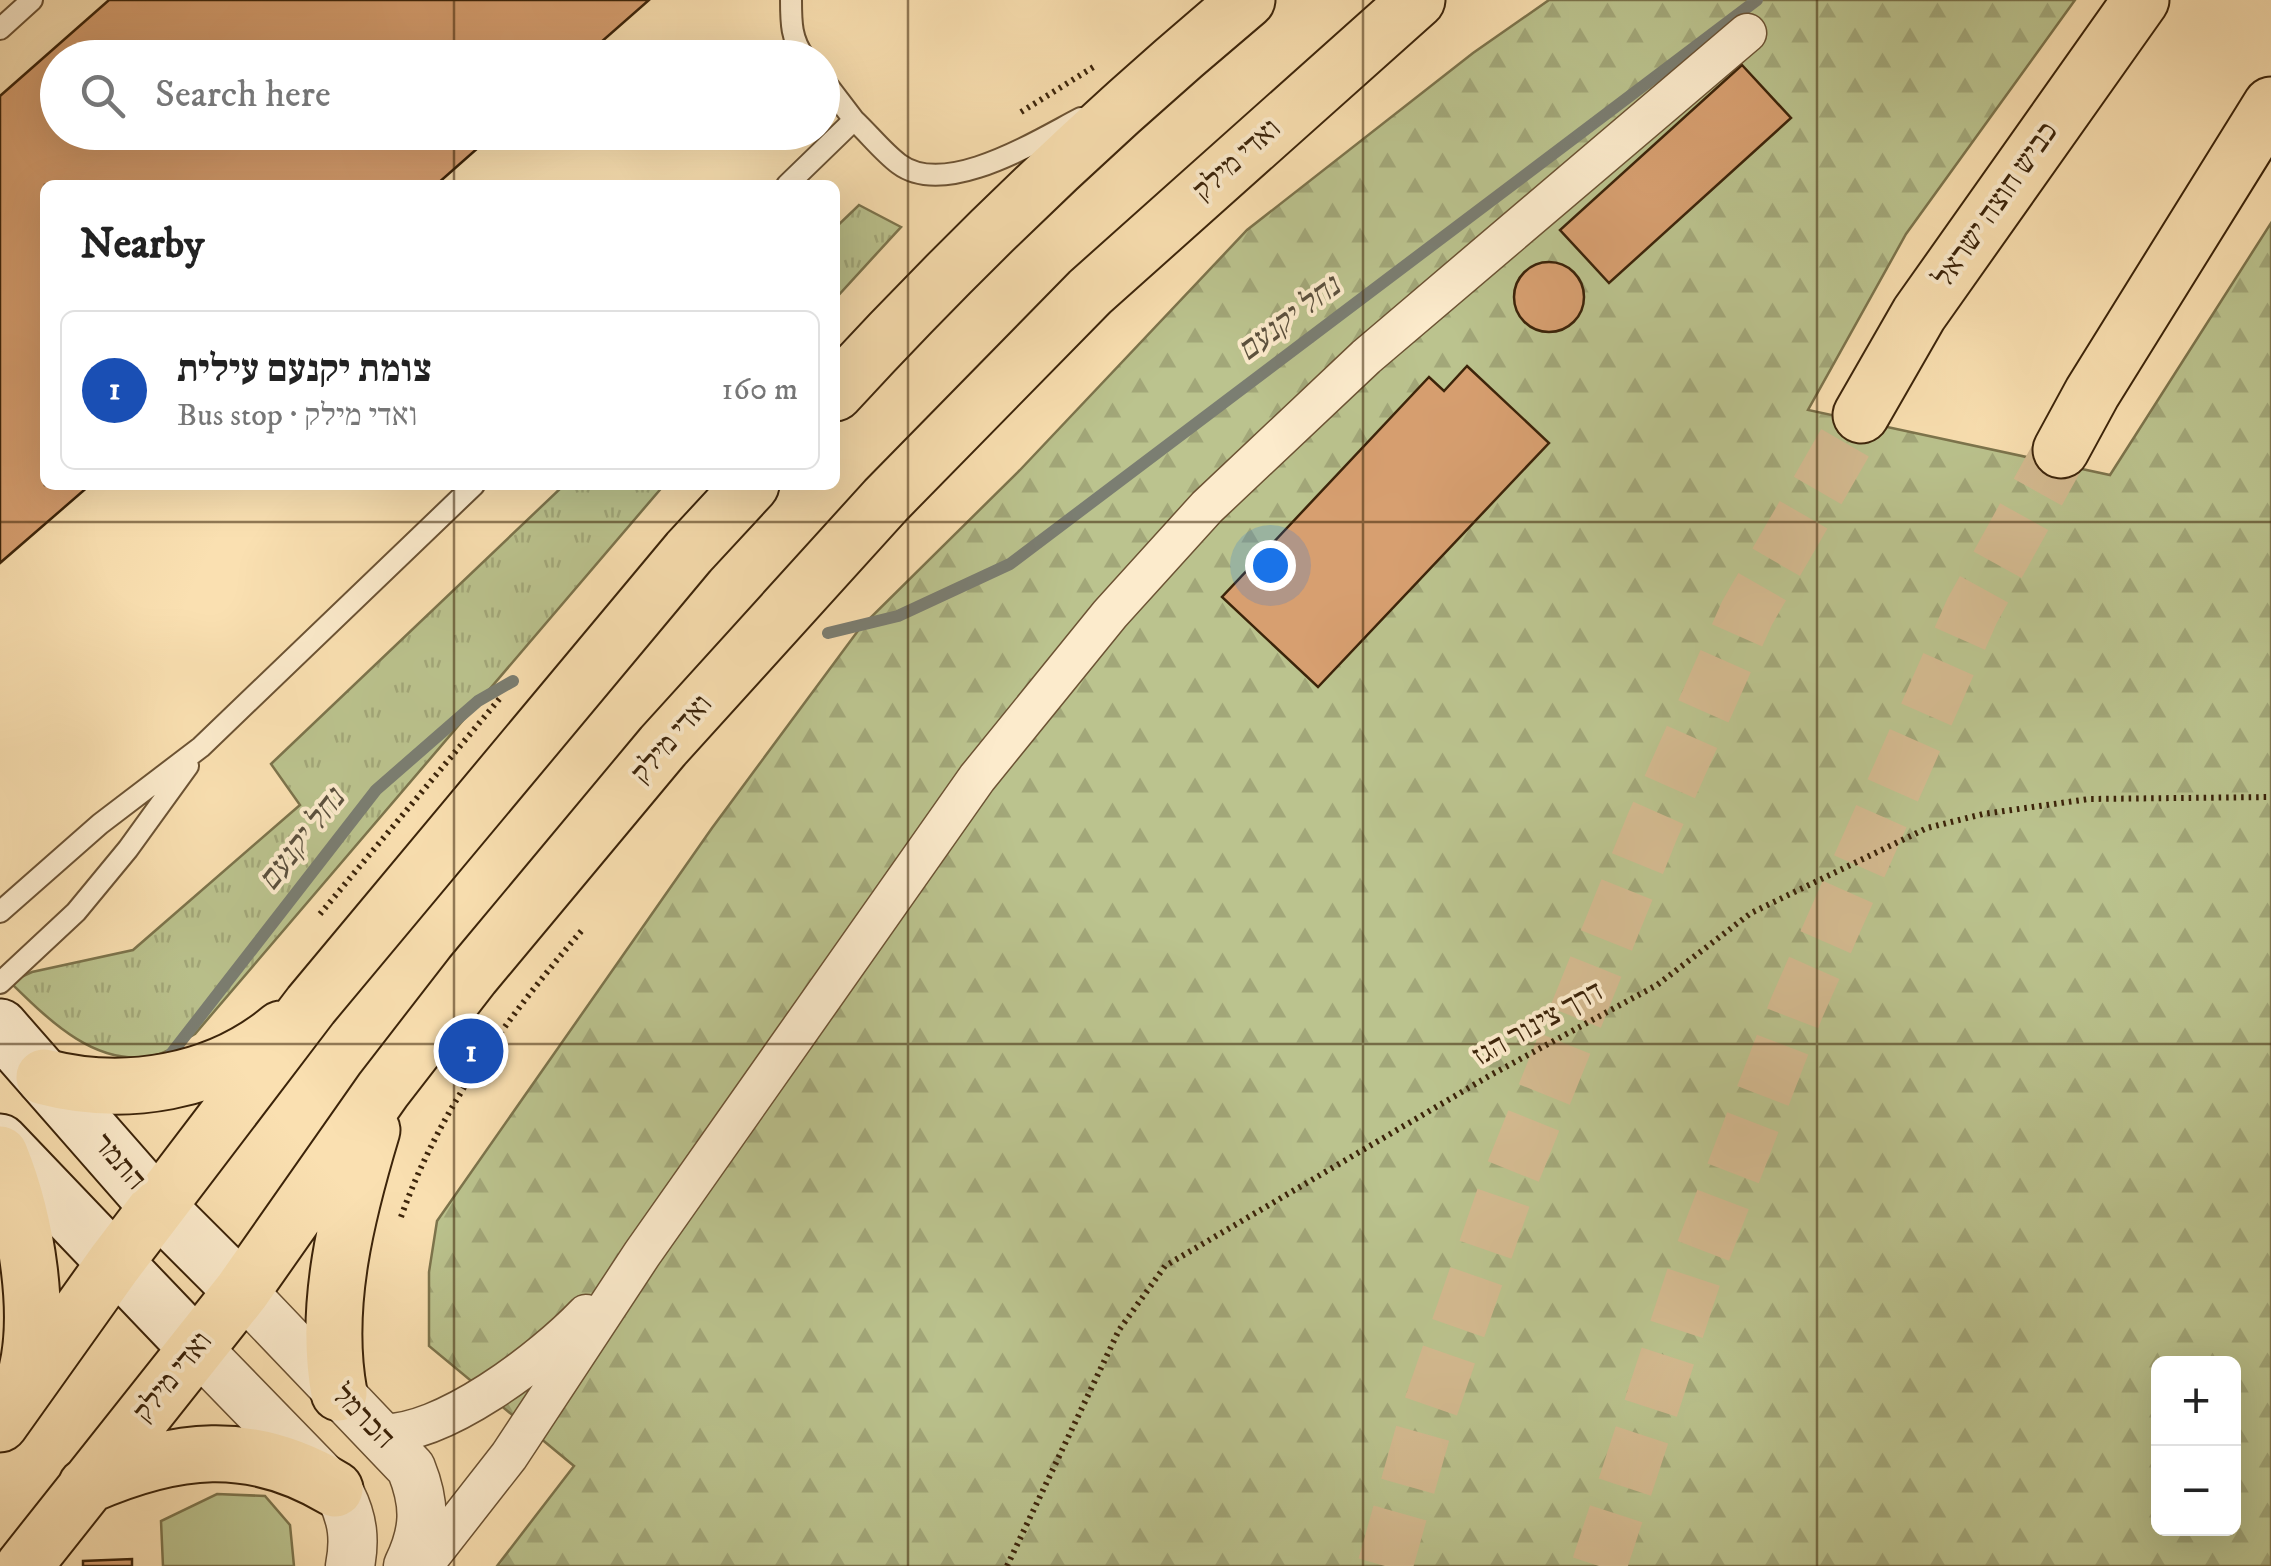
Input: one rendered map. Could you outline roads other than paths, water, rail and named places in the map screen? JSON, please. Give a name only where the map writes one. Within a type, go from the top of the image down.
[{"type":"main road","points":[[840,388],[890,333],[1141,88],[1246,0]]},
{"type":"main road","name":"ואדי מילק","points":[[24,1566],[242,1292],[384,1090],[472,976],[664,746],[886,500],[1090,292],[1417,0]]},
{"type":"main road","name":"כביש חוצה ישראל","points":[[1861,415],[1919,314],[2140,0]]},
{"type":"main road","points":[[2061,450],[2092,393],[2271,105]]},
{"type":"main road","points":[[6,1416],[157,1206],[311,1005],[689,552],[746,490]]},
{"type":"main road","points":[[44,1077],[96,1086],[143,1085],[189,1078],[274,1036],[311,1005]]},
{"type":"main road","name":"התמר","points":[[0,1027],[157,1206],[242,1292]]},
{"type":"main road","points":[[339,1393],[335,1326],[344,1239],[354,1190],[384,1090]]},
{"type":"main road","points":[[0,1142],[197,1348]]},
{"type":"main road","points":[[0,1154],[23,1236],[32,1326],[23,1385],[6,1416]]},
{"type":"main road","points":[[86,1486],[153,1463],[215,1453],[269,1458],[292,1465],[335,1489]]},
{"type":"street","points":[[423,1566],[510,1456],[642,1254],[967,792],[1110,614],[1208,507],[1366,357],[1747,34]]},
{"type":"street","points":[[379,1433],[396,1434],[426,1426],[526,1367],[575,1325],[642,1254]]},
{"type":"street","name":"הכרמל","points":[[242,1292],[411,1468],[423,1505],[421,1536],[408,1566]]},
{"type":"street","points":[[197,1348],[335,1489],[352,1525],[350,1566]]},
{"type":"lane","points":[[0,29],[32,0]]},
{"type":"lane","points":[[791,0],[794,40]]},
{"type":"lane","points":[[840,102],[900,165],[923,172],[957,172],[997,160],[1141,88]]},
{"type":"lane","points":[[840,133],[854,120]]},
{"type":"lane","points":[[791,180],[823,150]]},
{"type":"lane","points":[[0,912],[100,824],[201,747],[469,490]]},
{"type":"lane","points":[[0,983],[76,912],[128,849],[201,747]]},
{"type":"waterway","name":"נחל יקנעם","points":[[828,633],[898,616],[1010,564],[1757,0]]},
{"type":"waterway","name":"נחל יקנעם","points":[[164,1063],[376,790],[478,701],[513,681]]},
{"type":"tunnel","points":[[1385,1566],[1427,1418],[1509,1182],[1653,825],[1747,613],[1861,415]]},
{"type":"tunnel","points":[[1599,1566],[1696,1270],[1797,1007],[1972,611],[2061,450]]},
{"type":"place","name":"צומת יקנעם עילית","points":[[471,1051]]}]
